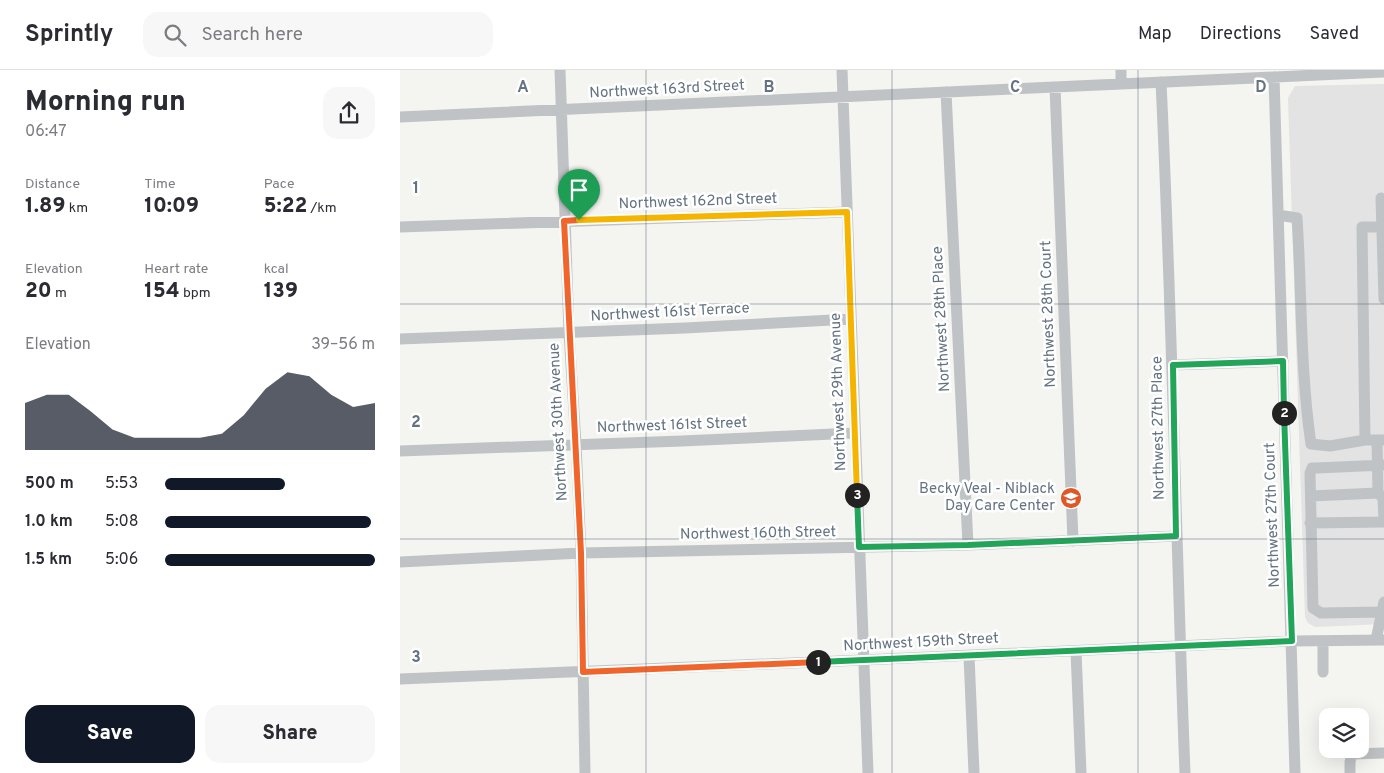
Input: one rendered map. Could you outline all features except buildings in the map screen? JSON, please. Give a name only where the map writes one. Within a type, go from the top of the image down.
[{"type":"street","name":"Northwest 30th Avenue","points":[[560,70],[564,221],[581,553],[585,773]]},
{"type":"street","name":"Northwest 29th Avenue","points":[[842,70],[868,773]]},
{"type":"street","points":[[1121,70],[1121,84]]},
{"type":"street","name":"Northwest 163rd Street","points":[[400,116],[1384,72]]},
{"type":"street","name":"Northwest 27th Court","points":[[1274,77],[1295,773]]},
{"type":"street","name":"Northwest 27th Place","points":[[1161,82],[1173,365],[1176,536],[1185,773]]},
{"type":"street","name":"Northwest 28th Court","points":[[1055,87],[1073,540]]},
{"type":"street","name":"Northwest 28th Place","points":[[946,92],[968,545]]},
{"type":"street","points":[[1381,198],[1384,299]]},
{"type":"street","name":"Northwest 162nd Street","points":[[400,226],[847,212]]},
{"type":"street","points":[[1278,215],[1296,218],[1301,280],[1301,336],[1311,444],[1330,446],[1375,440]]},
{"type":"street","points":[[1378,493],[1381,466],[1375,440],[1362,227],[1382,227]]},
{"type":"street","name":"Northwest 161st Terrace","points":[[400,339],[569,333],[851,318]]},
{"type":"street","points":[[1282,336],[1301,336]]},
{"type":"street","points":[[1173,365],[1283,361]]},
{"type":"street","name":"Northwest 161st Street","points":[[400,451],[682,441],[855,432]]},
{"type":"street","points":[[1313,608],[1310,472],[1312,468],[1381,466]]},
{"type":"street","points":[[1310,523],[1384,522],[1384,498],[1378,493],[1311,496]]},
{"type":"street","name":"Northwest 160th Street","points":[[400,562],[581,553],[968,545],[1176,536]]},
{"type":"street","points":[[1290,608],[1313,608],[1321,612],[1383,607],[1380,640]]},
{"type":"street","name":"Northwest 159th Street","points":[[400,678],[970,656],[1292,641],[1380,640]]},
{"type":"street","points":[[1322,641],[1323,672]]},
{"type":"street","points":[[1076,651],[1081,773]]},
{"type":"street","points":[[970,656],[974,773]]},
{"type":"street","points":[[1350,773],[1352,754],[1384,753]]},
{"type":"shaded area","points":[[1384,84],[1384,624],[1315,627],[1308,623],[1305,617],[1288,98],[1295,86]]},
{"type":"place","name":"Becky Veal - Niblack Day Care Center","points":[[1071,498]]},
{"type":"route","points":[[847,212],[859,547],[968,545],[1176,536],[1173,365],[1283,361],[1292,641],[583,672],[581,553],[564,221],[579,220],[847,212]]}]
